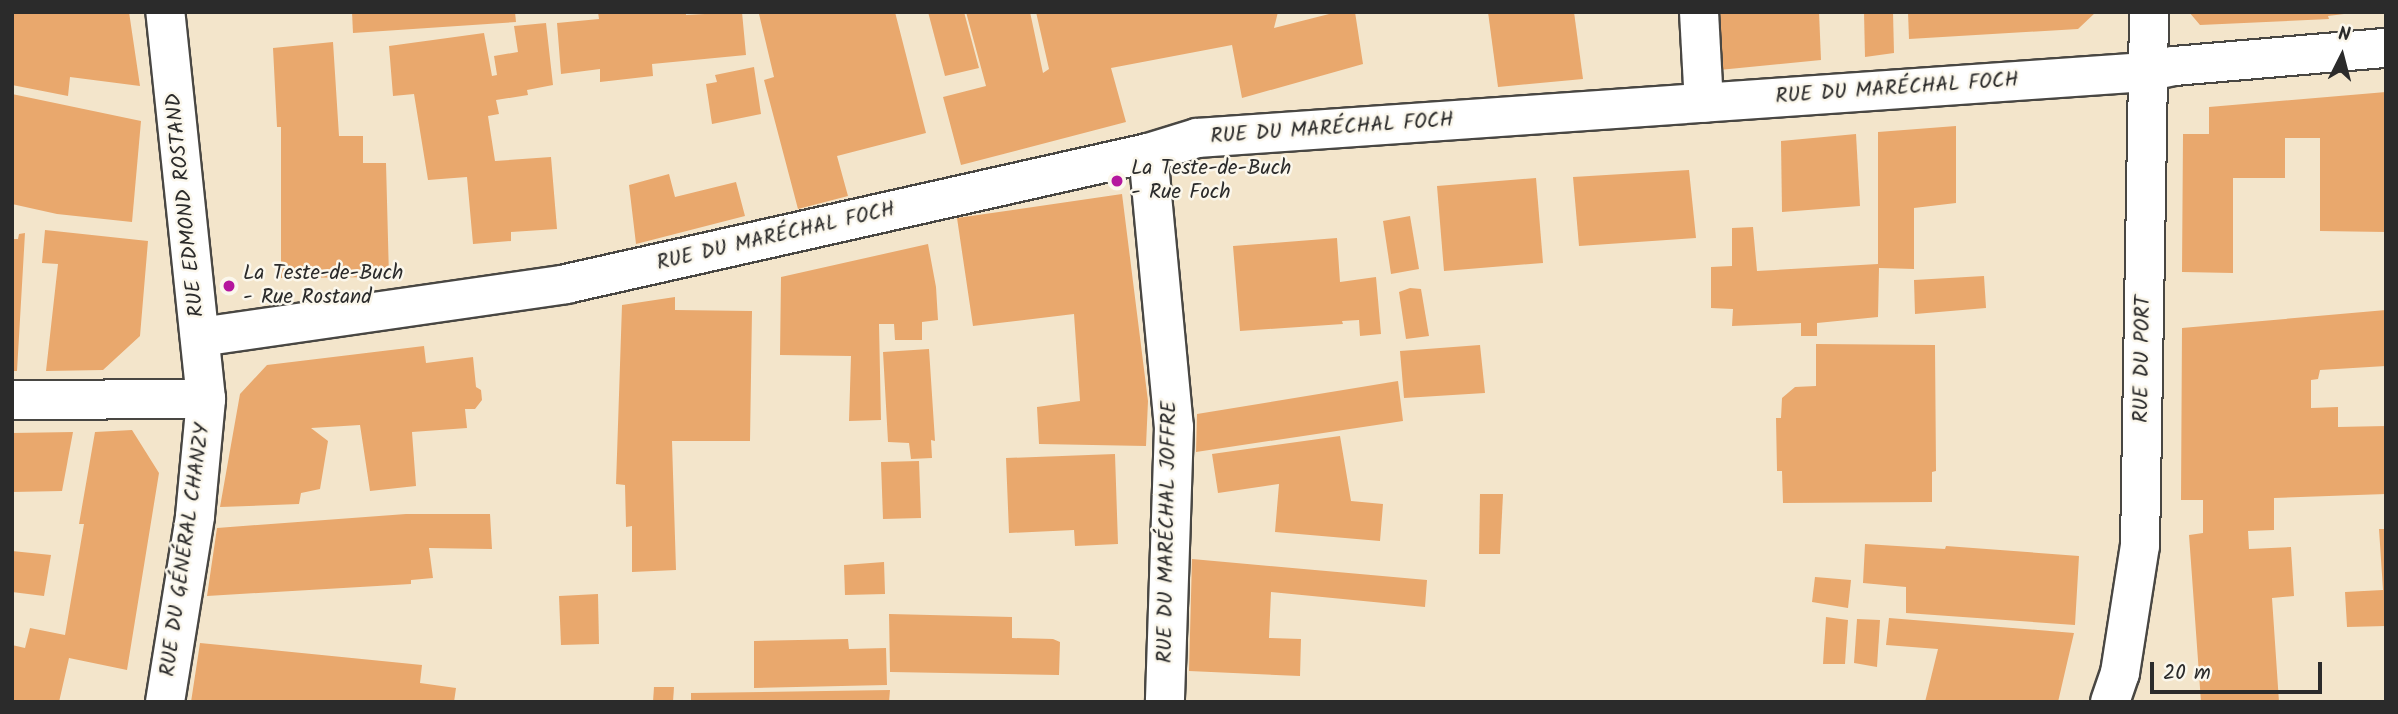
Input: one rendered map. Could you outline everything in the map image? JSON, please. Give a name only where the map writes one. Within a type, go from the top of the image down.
[{"type":"street","name":"RUE EDMOND ROSTAND","points":[[165,12],[206,399]]},
{"type":"street","points":[[1699,12],[1703,103]]},
{"type":"street","name":"RUE DU PORT","points":[[2110,702],[2120,673],[2140,546],[2149,12]]},
{"type":"street","name":"RUE DU MARÉCHAL FOCH","points":[[200,337],[566,284],[1148,153],[1197,138],[2146,72],[2174,66],[2386,48]]},
{"type":"street","name":"RUE DU MARÉCHAL JOFFRE","points":[[1148,153],[1174,427],[1165,702]]},
{"type":"street","points":[[12,400],[206,399]]},
{"type":"street","name":"RUE DU GÉNÉRAL CHANZY","points":[[165,702],[195,516],[206,399]]},
{"type":"building","points":[[12,12],[129,12],[140,86],[70,77],[68,96],[12,85]]},
{"type":"building","points":[[352,12],[515,12],[516,22],[353,33]]},
{"type":"building","points":[[598,12],[686,12],[686,15],[742,12],[746,55],[652,64],[653,76],[600,82],[600,69],[561,74],[557,23],[599,19]]},
{"type":"building","points":[[895,12],[926,133],[837,156],[848,196],[798,209],[764,80],[774,77],[759,14]]},
{"type":"building","points":[[928,12],[964,12],[979,68],[945,76]]},
{"type":"building","points":[[966,12],[1030,12],[1043,73],[1049,69],[1036,12],[1278,12],[1274,28],[1337,12],[1355,12],[1363,64],[1242,98],[1232,45],[1111,68],[1126,122],[961,165],[943,97],[986,86]]},
{"type":"building","points":[[1488,12],[1574,12],[1583,79],[1498,87]]},
{"type":"building","points":[[1716,12],[1819,12],[1821,60],[1719,70]]},
{"type":"building","points":[[1864,12],[1893,12],[1894,53],[1865,57]]},
{"type":"building","points":[[1908,12],[2096,12],[2078,29],[1909,39]]},
{"type":"building","points":[[2189,12],[2344,14],[2328,16],[2329,19],[2200,25]]},
{"type":"building","points":[[546,23],[553,85],[527,90],[528,95],[496,100],[499,114],[488,116],[495,161],[551,157],[557,229],[511,232],[511,241],[473,244],[467,177],[428,180],[414,94],[393,96],[389,46],[484,33],[492,76],[497,75],[494,56],[518,52],[514,26]]},
{"type":"building","points":[[333,42],[339,136],[363,136],[363,163],[386,163],[389,277],[281,278],[281,127],[277,127],[273,48]]},
{"type":"building","points":[[754,67],[761,114],[712,124],[706,84],[717,82],[715,75]]},
{"type":"building","points":[[2386,92],[2386,232],[2320,231],[2320,138],[2285,138],[2285,178],[2233,178],[2233,273],[2182,272],[2183,134],[2209,134],[2209,107]]},
{"type":"building","points":[[12,94],[141,121],[132,222],[57,214],[12,204]]},
{"type":"building","points":[[1956,126],[1956,203],[1914,208],[1914,269],[1879,268],[1878,317],[1817,323],[1817,336],[1801,336],[1801,323],[1732,326],[1733,309],[1711,308],[1711,267],[1732,266],[1732,228],[1753,227],[1757,271],[1878,264],[1878,132]]},
{"type":"building","points":[[1856,134],[1860,206],[1782,212],[1781,141]]},
{"type":"building","points":[[1689,170],[1696,238],[1579,246],[1573,177]]},
{"type":"building","points":[[669,174],[675,197],[736,182],[745,216],[636,244],[629,185]]},
{"type":"building","points":[[1536,178],[1543,263],[1444,271],[1437,186]]},
{"type":"building","points":[[1122,194],[1148,401],[1146,446],[1039,444],[1037,407],[1080,401],[1074,314],[973,326],[957,218]]},
{"type":"building","points":[[1410,216],[1419,269],[1391,274],[1383,221]]},
{"type":"building","points":[[45,230],[148,241],[140,336],[103,370],[46,371],[58,264],[42,263]]},
{"type":"building","points":[[25,233],[17,371],[12,371],[12,239],[18,239],[19,234]]},
{"type":"building","points":[[1337,238],[1340,282],[1376,277],[1381,334],[1360,336],[1359,320],[1342,321],[1343,324],[1240,331],[1233,246]]},
{"type":"building","points":[[928,244],[936,287],[938,320],[922,322],[922,340],[895,340],[894,324],[879,324],[881,420],[849,421],[851,356],[780,355],[781,277]]},
{"type":"building","points":[[1984,276],[1986,308],[1915,314],[1914,280]]},
{"type":"building","points":[[1410,288],[1421,289],[1429,336],[1406,339],[1399,292]]},
{"type":"building","points":[[675,297],[675,310],[752,311],[750,441],[672,441],[676,570],[632,572],[632,526],[626,527],[625,485],[616,484],[622,305]]},
{"type":"building","points":[[2386,310],[2386,366],[2320,370],[2318,379],[2311,380],[2311,408],[2338,407],[2338,427],[2386,426],[2386,494],[2274,498],[2274,530],[2248,531],[2249,549],[2291,547],[2294,596],[2272,598],[2279,702],[2201,702],[2189,535],[2203,533],[2203,500],[2181,500],[2182,328]]},
{"type":"building","points":[[1816,344],[1935,345],[1936,471],[1932,472],[1932,502],[1783,503],[1782,471],[1777,471],[1776,418],[1781,418],[1782,398],[1795,387],[1816,386]]},
{"type":"building","points":[[1480,345],[1485,393],[1404,398],[1400,351]]},
{"type":"building","points":[[424,346],[426,363],[473,357],[476,387],[481,390],[482,400],[475,409],[465,409],[467,428],[412,432],[416,486],[370,491],[360,425],[311,428],[328,441],[320,489],[301,493],[299,504],[220,507],[240,394],[267,365]]},
{"type":"building","points":[[929,349],[935,441],[931,440],[932,458],[911,459],[909,443],[888,442],[883,352]]},
{"type":"building","points":[[1398,381],[1403,421],[1196,452],[1197,414]]},
{"type":"building","points":[[132,430],[159,473],[127,670],[69,658],[59,702],[12,702],[12,645],[25,648],[30,628],[65,635],[84,524],[79,524],[95,432]]},
{"type":"building","points":[[73,432],[62,491],[12,492],[12,433]]},
{"type":"building","points":[[1340,436],[1351,501],[1383,504],[1380,541],[1275,532],[1279,484],[1218,493],[1212,454]]},
{"type":"building","points":[[1115,454],[1118,544],[1075,546],[1074,530],[1009,533],[1006,458]]},
{"type":"building","points":[[919,461],[921,518],[883,519],[881,462]]},
{"type":"building","points":[[1480,494],[1503,494],[1500,554],[1479,554]]},
{"type":"building","points":[[406,514],[490,514],[492,549],[429,548],[433,578],[411,580],[411,584],[207,596],[217,528]]},
{"type":"building","points":[[2379,529],[2386,529],[2386,626],[2347,627],[2345,592],[2383,590]]},
{"type":"building","points":[[1865,544],[1945,549],[1946,546],[2079,556],[2075,625],[1906,613],[1906,587],[1863,583]]},
{"type":"building","points":[[12,551],[51,555],[44,596],[12,592]]},
{"type":"building","points":[[1192,559],[1427,580],[1425,607],[1271,592],[1269,638],[1301,639],[1300,676],[1189,671]]},
{"type":"building","points":[[884,562],[885,594],[845,595],[844,565]]},
{"type":"building","points":[[1815,577],[1851,580],[1848,608],[1812,602]]},
{"type":"building","points":[[598,594],[599,644],[561,645],[559,596]]},
{"type":"building","points":[[889,614],[1012,617],[1012,638],[1053,639],[1060,642],[1059,675],[890,672]]},
{"type":"building","points":[[1826,617],[1848,620],[1845,664],[1823,664]]},
{"type":"building","points":[[1889,618],[2074,633],[2058,702],[1925,702],[1938,649],[1886,645]]},
{"type":"building","points":[[1857,619],[1880,620],[1877,667],[1854,663]]},
{"type":"building","points":[[848,639],[849,649],[886,648],[887,685],[754,688],[754,641]]},
{"type":"building","points":[[200,643],[422,665],[420,683],[456,688],[454,702],[191,702]]},
{"type":"building","points":[[654,687],[674,687],[673,702],[653,702]]},
{"type":"building","points":[[890,690],[889,702],[691,702],[691,693]]},
{"type":"place","name":"La Teste-de-Buch - Rue Foch","points":[[1117,181]]},
{"type":"place","name":"La Teste-de-Buch - Rue Rostand","points":[[229,286]]}]
